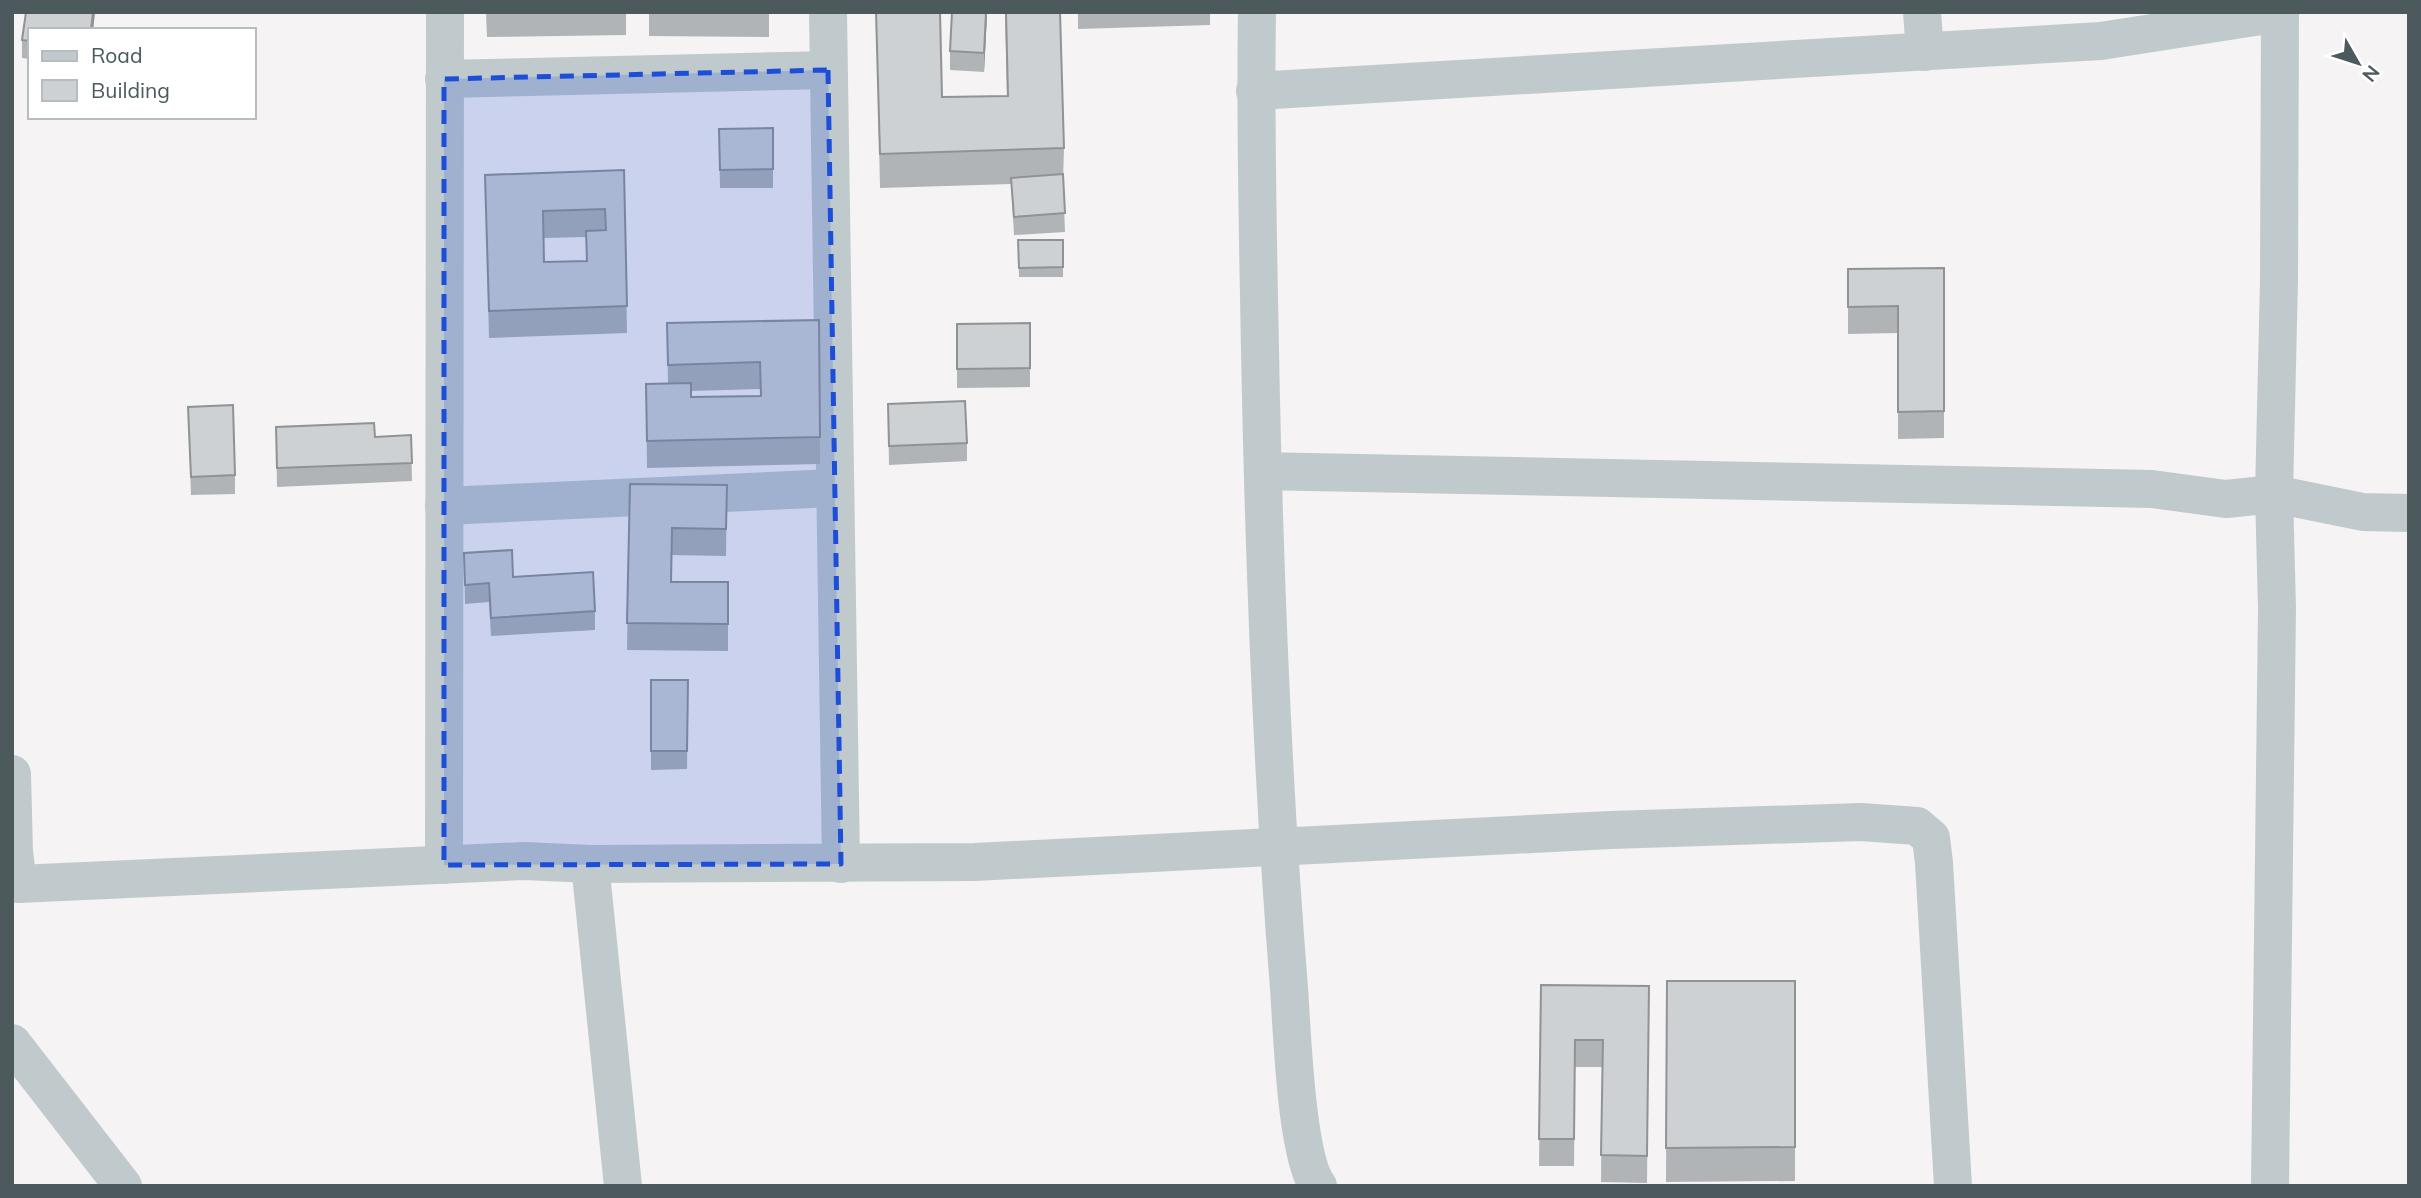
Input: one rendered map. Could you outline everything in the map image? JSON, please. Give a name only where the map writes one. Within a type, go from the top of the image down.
[{"type":"street","points":[[444,12],[444,865]]},
{"type":"street","points":[[828,12],[841,864]]},
{"type":"street","points":[[1257,12],[1255,91],[1262,471],[1278,847],[1299,1116],[1311,1177],[1318,1186]]},
{"type":"street","points":[[1922,12],[1925,52]]},
{"type":"street","points":[[1255,91],[2101,41],[2280,13],[2270,1186]]},
{"type":"street","points":[[444,79],[828,71]]},
{"type":"street","points":[[1262,471],[2152,489],[2226,499],[2274,494],[2363,512],[2409,513]]},
{"type":"street","points":[[444,506],[834,488]]},
{"type":"street","points":[[12,774],[14,852],[18,884],[524,861],[841,864],[975,862],[1611,830],[1861,822],[1917,826],[1931,838],[1934,863],[1952,1186]]},
{"type":"street","points":[[590,863],[623,1186]]},
{"type":"street","points":[[12,1043],[123,1186]]},
{"type":"highlighted area","points":[[828,70],[841,864],[444,865],[444,79]]},
{"type":"building","points":[[26,12],[93,12],[91,28],[28,28],[28,41],[22,40]]},
{"type":"building","points":[[876,12],[940,12],[942,97],[1008,96],[1006,12],[1060,12],[1064,148],[880,154]]},
{"type":"building","points":[[952,12],[986,12],[984,53],[950,51]]},
{"type":"building","points":[[773,128],[773,169],[720,170],[719,129]]},
{"type":"building","points":[[624,170],[627,306],[489,311],[485,175]],"holes":[[[605,209],[606,230],[586,231],[587,261],[544,262],[543,211]]]},
{"type":"building","points":[[1063,174],[1065,213],[1014,217],[1011,178]]},
{"type":"building","points":[[1018,240],[1063,240],[1063,267],[1019,268]]},
{"type":"building","points":[[1944,268],[1944,411],[1898,412],[1898,306],[1848,307],[1848,269]]},
{"type":"building","points":[[819,320],[820,437],[647,441],[646,384],[691,383],[691,397],[761,396],[760,362],[668,365],[667,323]]},
{"type":"building","points":[[1030,323],[1030,368],[957,369],[957,324]]},
{"type":"building","points":[[965,401],[967,443],[889,446],[888,404]]},
{"type":"building","points":[[233,405],[235,475],[191,477],[188,407]]},
{"type":"building","points":[[374,423],[375,437],[411,435],[412,463],[277,468],[276,427]]},
{"type":"building","points":[[630,484],[727,485],[726,529],[672,528],[671,582],[728,582],[728,624],[627,623]]},
{"type":"building","points":[[512,550],[513,577],[593,572],[595,611],[491,618],[489,583],[465,585],[464,553]]},
{"type":"building","points":[[651,680],[688,680],[687,751],[651,751]]},
{"type":"building","points":[[1667,981],[1795,981],[1795,1147],[1666,1148]]},
{"type":"building","points":[[1541,985],[1649,986],[1647,1156],[1601,1155],[1603,1040],[1575,1040],[1574,1139],[1539,1139]]}]
